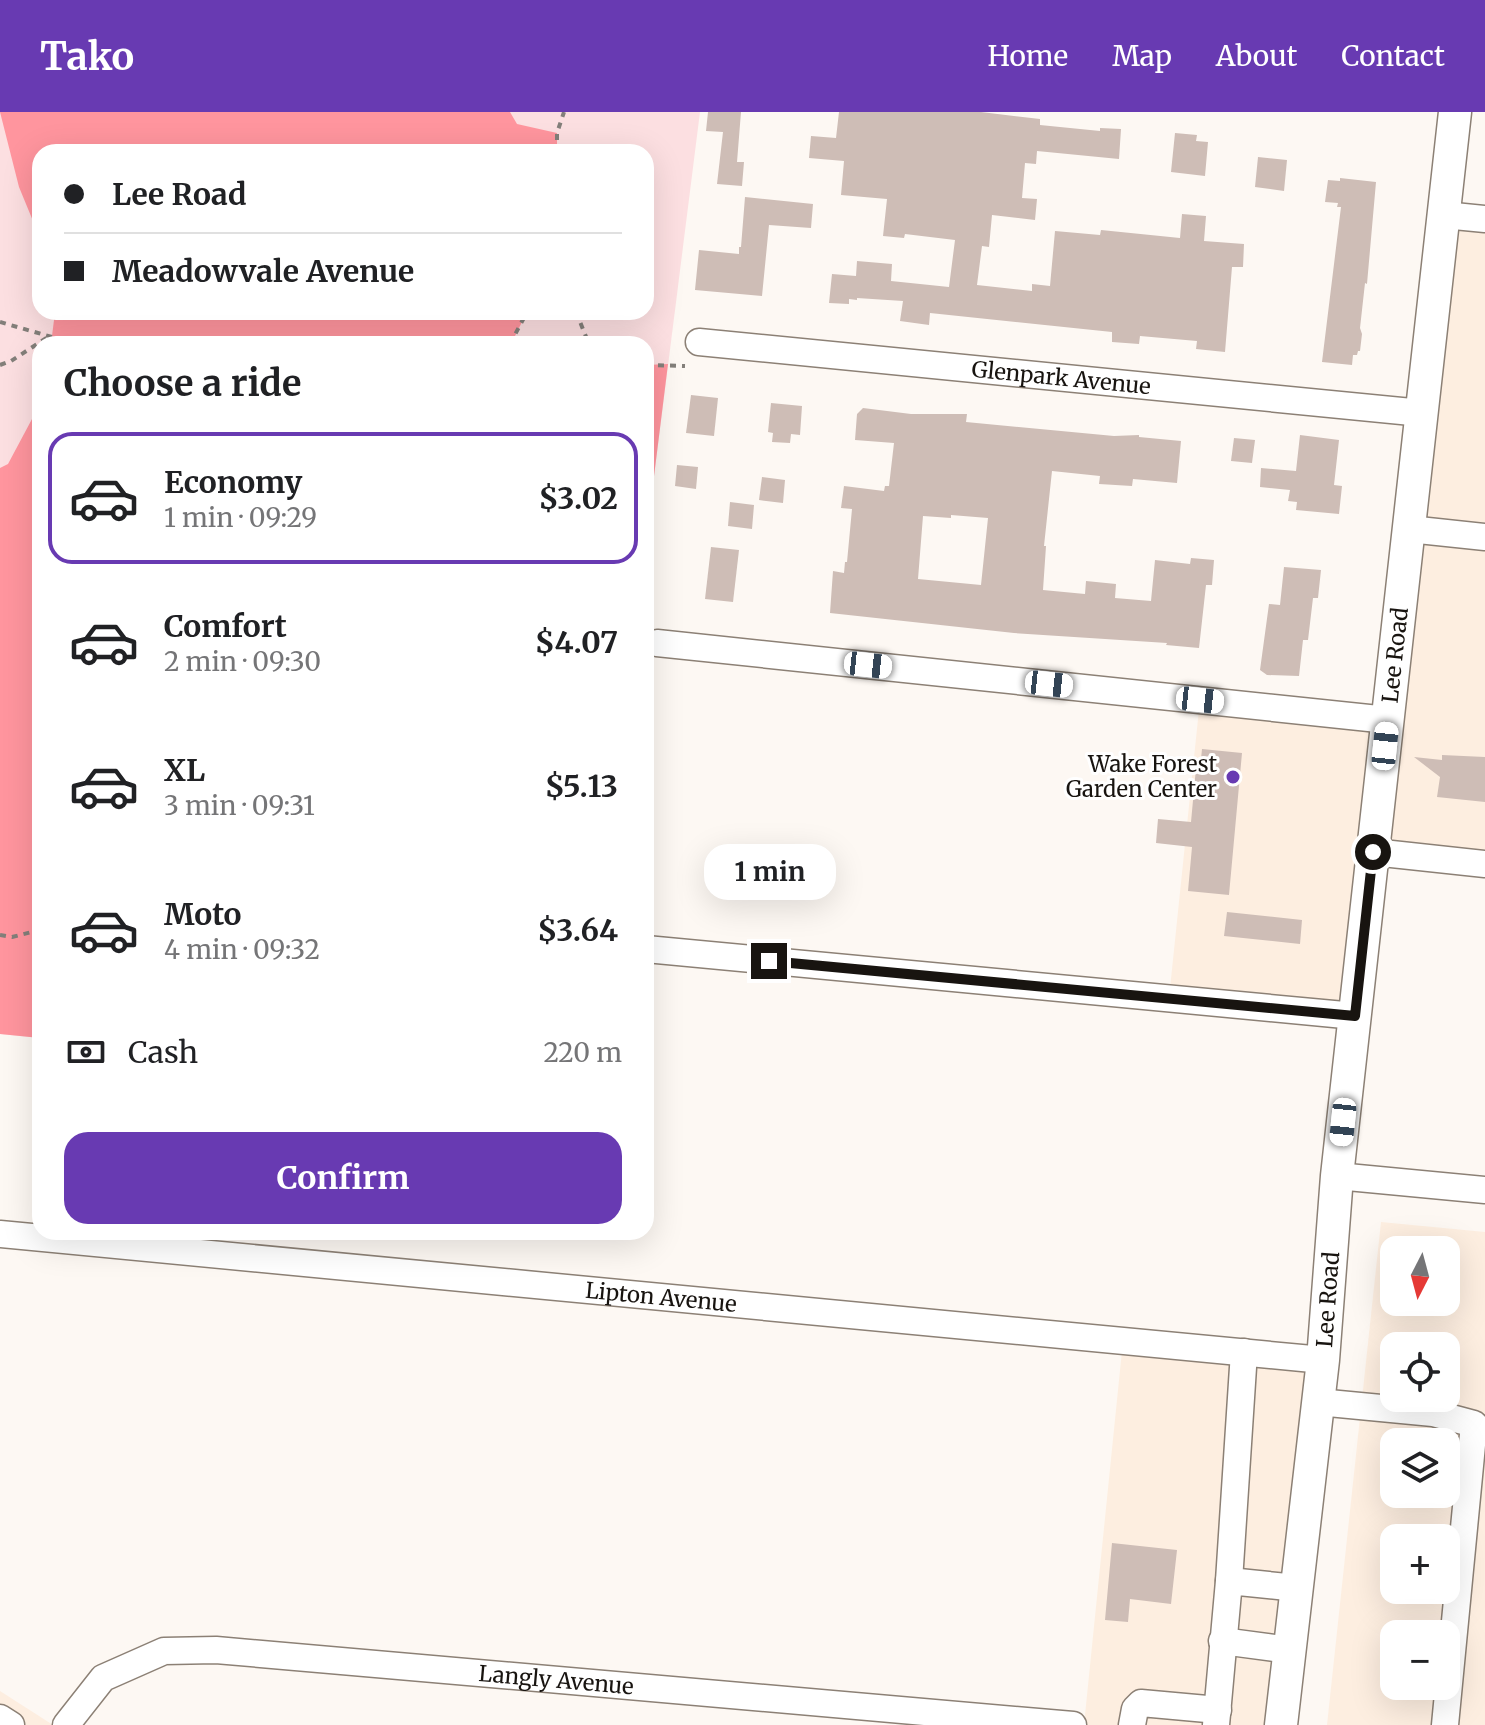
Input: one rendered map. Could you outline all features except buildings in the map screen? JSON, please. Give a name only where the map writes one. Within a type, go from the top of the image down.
[{"type":"main road","name":"Lee Road","points":[[1281,1725],[1323,1360],[1337,1176],[1455,112]]},
{"type":"street","points":[[1444,215],[1485,219]]},
{"type":"street","name":"Glenpark Avenue","points":[[699,342],[1422,413]]},
{"type":"street","points":[[1409,529],[1485,537]]},
{"type":"street","points":[[657,643],[1388,720]]},
{"type":"street","points":[[1373,852],[1485,864]]},
{"type":"street","points":[[654,950],[1355,1016]]},
{"type":"street","points":[[1337,1176],[1485,1190]]},
{"type":"street","name":"Lipton Avenue","points":[[0,1234],[32,1237]]},
{"type":"street","name":"Lipton Avenue","points":[[63,1240],[1323,1360]]},
{"type":"street","points":[[1132,1725],[1135,1709],[1141,1703],[1217,1718],[1244,1352]]},
{"type":"street","points":[[1318,1402],[1433,1413],[1479,1424],[1445,1725]]},
{"type":"street","points":[[1229,1581],[1297,1588]]},
{"type":"street","points":[[1222,1641],[1289,1650]]},
{"type":"street","name":"Langly Avenue","points":[[66,1725],[103,1678],[164,1651],[216,1650],[1073,1725]]},
{"type":"street","points":[[0,1718],[11,1725]]},
{"type":"path","points":[[557,144],[564,112]]},
{"type":"path","points":[[0,322],[45,336]]},
{"type":"path","points":[[0,365],[32,347]]},
{"type":"path","points":[[654,365],[685,366]]},
{"type":"path","points":[[0,935],[12,937],[32,932]]},
{"type":"shaded area","points":[[0,112],[700,112],[654,477],[654,336],[32,336],[32,1037],[0,1034]]},
{"type":"shaded area","points":[[0,112],[510,112],[517,124],[557,133],[557,144],[32,144],[32,219],[19,187]]},
{"type":"shaded area","points":[[1444,215],[1485,219],[1485,864],[1373,852],[1355,1016],[1169,998],[1200,700],[1387,720]]},
{"type":"shaded area","points":[[54,320],[523,320],[515,336],[52,336]]},
{"type":"shaded area","points":[[668,364],[654,476],[654,365]]},
{"type":"shaded area","points":[[32,419],[32,1037],[0,1034],[0,468],[8,464]]},
{"type":"shaded area","points":[[1381,1222],[1485,1232],[1485,1725],[1327,1725]]},
{"type":"shaded area","points":[[1123,1341],[1323,1360],[1281,1725],[1084,1725]]},
{"type":"shaded area","points":[[0,1691],[53,1725],[0,1725]]},
{"type":"place","name":"Wake Forest Garden Center","points":[[1233,777]]},
{"type":"route","points":[[769,961],[1355,1016],[1373,852]]}]
